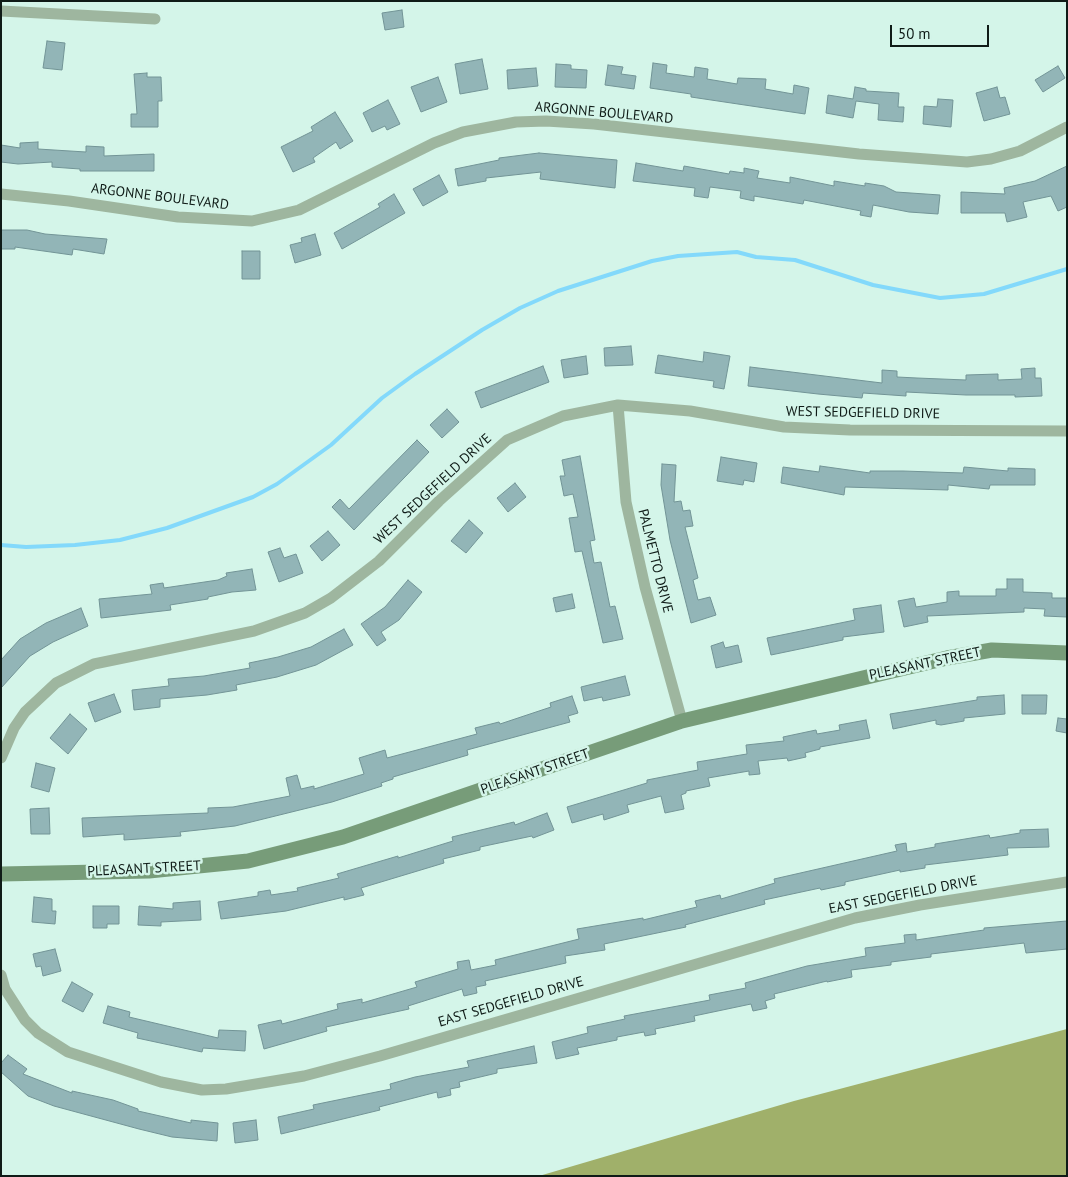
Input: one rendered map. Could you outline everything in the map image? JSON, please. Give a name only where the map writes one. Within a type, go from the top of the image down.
[{"type":"street","points":[[1,11],[156,19]]},
{"type":"street","name":"ARGONNE BOULEVARD","points":[[1,194],[69,201],[178,218],[252,221],[276,217],[299,210],[448,137],[486,126],[516,122],[546,121],[594,124],[859,154],[966,162],[991,159],[1020,151],[1067,127]]},
{"type":"street","name":"WEST SEDGEFIELD DRIVE","points":[[1,758],[14,728],[25,712],[56,683],[77,670],[123,656],[254,631],[305,613],[331,598],[379,561],[439,501],[507,440],[563,416],[618,405],[690,411],[784,427],[850,430],[1067,432]]},
{"type":"street","name":"PALMETTO DRIVE","points":[[618,405],[626,502],[645,587],[682,721]]},
{"type":"street","name":"PLEASANT STREET","points":[[1,874],[148,871],[248,861],[343,837],[682,721],[947,658],[992,650],[1067,654]]},
{"type":"street","name":"EAST SEDGEFIELD DRIVE","points":[[1,974],[5,989],[25,1020],[46,1038],[68,1052],[161,1082],[202,1090],[226,1090],[304,1076],[370,1058],[855,918],[920,905],[1067,882]]},
{"type":"green space","points":[[1067,1029],[1067,1176],[539,1176],[794,1101]]},
{"type":"building","points":[[402,10],[404,27],[385,30],[382,13]]},
{"type":"building","points":[[47,41],[65,43],[62,70],[43,68]]},
{"type":"building","points":[[482,59],[488,89],[460,94],[455,64]]},
{"type":"building","points":[[653,63],[667,65],[666,73],[694,77],[695,67],[708,69],[707,79],[737,84],[738,78],[766,79],[765,89],[793,94],[794,85],[809,88],[805,114],[691,97],[691,94],[650,88]]},
{"type":"building","points":[[556,64],[571,65],[571,69],[587,70],[586,88],[555,87]]},
{"type":"building","points":[[608,65],[623,67],[621,74],[636,76],[634,89],[605,85]]},
{"type":"building","points":[[1058,66],[1065,78],[1043,92],[1035,80]]},
{"type":"building","points":[[536,68],[538,86],[508,89],[507,70]]},
{"type":"building","points":[[147,73],[147,77],[161,77],[162,101],[158,101],[158,127],[131,127],[131,114],[137,114],[134,74]]},
{"type":"building","points":[[438,77],[447,102],[421,112],[411,87]]},
{"type":"building","points":[[855,87],[866,89],[866,91],[899,93],[898,107],[904,107],[903,122],[878,120],[879,104],[856,101],[853,118],[826,113],[828,95],[853,99]]},
{"type":"building","points":[[997,87],[1000,98],[1005,97],[1010,114],[984,121],[976,93]]},
{"type":"building","points":[[938,99],[953,100],[951,127],[923,124],[924,106],[937,107]]},
{"type":"building","points":[[388,100],[400,124],[387,130],[385,126],[372,132],[363,113]]},
{"type":"building","points":[[335,112],[353,141],[340,149],[336,142],[313,158],[315,162],[293,172],[281,147],[313,131],[311,127]]},
{"type":"building","points":[[38,142],[38,149],[86,152],[86,146],[104,147],[104,156],[154,154],[154,171],[80,171],[80,169],[52,167],[52,162],[18,164],[1,162],[1,145],[20,148],[20,143]]},
{"type":"building","points":[[539,153],[617,160],[615,188],[540,179],[541,172],[486,178],[486,181],[458,186],[455,169],[499,160],[499,158]]},
{"type":"building","points":[[636,163],[683,171],[684,166],[729,174],[730,171],[744,173],[744,168],[759,171],[757,178],[790,183],[790,177],[834,186],[834,181],[865,186],[865,183],[884,186],[896,192],[940,195],[938,214],[909,212],[873,205],[871,217],[860,215],[861,211],[804,200],[803,204],[754,196],[754,201],[740,198],[741,191],[710,187],[708,198],[694,196],[695,188],[633,181]]},
{"type":"building","points":[[1067,166],[1067,207],[1058,211],[1051,196],[1023,202],[1027,217],[1007,222],[1005,213],[961,213],[961,192],[1005,194],[1004,188],[1035,181]]},
{"type":"building","points":[[439,175],[448,192],[423,206],[413,189]]},
{"type":"building","points":[[394,194],[405,213],[342,249],[334,233],[380,207],[378,204]]},
{"type":"building","points":[[1,230],[27,230],[45,234],[107,239],[104,254],[73,249],[72,255],[15,247],[15,249],[1,249]]},
{"type":"building","points":[[315,234],[321,255],[295,263],[290,245],[302,242],[301,238]]},
{"type":"building","points":[[242,251],[260,251],[260,279],[242,279]]},
{"type":"building","points":[[631,346],[633,365],[605,366],[604,348]]},
{"type":"building","points":[[704,352],[730,356],[724,389],[713,387],[714,381],[655,373],[658,355],[703,362]]},
{"type":"building","points":[[586,356],[588,374],[564,378],[561,360]]},
{"type":"building","points":[[543,366],[549,382],[481,408],[475,392]]},
{"type":"building","points":[[750,367],[882,383],[882,370],[897,371],[897,377],[966,380],[966,375],[998,374],[998,380],[1022,379],[1021,369],[1035,368],[1035,378],[1041,378],[1042,396],[1015,397],[1015,395],[906,392],[906,396],[863,393],[862,398],[818,394],[748,386]]},
{"type":"building","points":[[447,409],[459,422],[442,438],[430,425]]},
{"type":"building","points":[[417,440],[429,452],[354,530],[332,507],[340,499],[349,509]]},
{"type":"building","points":[[580,456],[595,540],[590,541],[594,563],[601,562],[610,607],[615,606],[623,639],[603,643],[582,551],[575,552],[569,518],[578,517],[573,494],[564,496],[560,476],[565,476],[562,460]]},
{"type":"building","points":[[721,457],[757,463],[754,482],[744,480],[743,485],[717,481]]},
{"type":"building","points":[[662,464],[676,465],[674,502],[681,501],[683,511],[690,510],[693,526],[685,527],[698,578],[693,580],[698,600],[710,597],[716,615],[691,623],[670,540],[661,485]]},
{"type":"building","points":[[820,466],[870,473],[870,471],[903,471],[963,473],[964,467],[1008,471],[1008,468],[1035,469],[1035,485],[990,485],[989,489],[948,485],[948,490],[845,487],[844,495],[781,483],[783,467],[819,472]]},
{"type":"building","points":[[515,483],[526,497],[508,512],[497,498]]},
{"type":"building","points":[[469,520],[483,533],[466,553],[451,541]]},
{"type":"building","points":[[328,531],[340,545],[322,561],[310,546]]},
{"type":"building","points":[[280,548],[284,558],[296,554],[303,573],[279,582],[268,552]]},
{"type":"building","points":[[252,569],[256,590],[232,592],[208,597],[208,599],[170,605],[171,610],[101,618],[99,599],[152,594],[150,585],[163,583],[164,588],[218,580],[227,576],[226,573]]},
{"type":"building","points":[[1007,579],[1023,579],[1023,592],[1052,593],[1052,598],[1067,598],[1067,617],[1044,616],[1045,609],[1024,608],[1024,612],[927,616],[928,622],[904,627],[898,601],[914,598],[916,607],[947,602],[947,592],[959,591],[959,596],[996,596],[996,589],[1007,589]]},
{"type":"building","points":[[408,580],[422,592],[399,620],[381,632],[386,640],[377,646],[361,624],[385,607]]},
{"type":"building","points":[[572,594],[575,608],[556,612],[553,598]]},
{"type":"building","points":[[881,605],[884,632],[843,637],[843,640],[771,655],[767,638],[855,620],[853,609]]},
{"type":"building","points":[[81,608],[88,626],[53,642],[30,656],[1,688],[1,660],[20,639],[46,623]]},
{"type":"building","points":[[344,629],[353,645],[316,665],[277,677],[236,685],[237,690],[160,699],[160,707],[134,710],[132,690],[169,686],[168,679],[204,676],[250,668],[249,663],[311,647]]},
{"type":"building","points":[[723,642],[725,648],[738,645],[742,662],[716,668],[711,646]]},
{"type":"building","points":[[625,676],[630,695],[603,701],[602,697],[584,701],[581,687]]},
{"type":"building","points":[[114,694],[121,712],[95,722],[88,703]]},
{"type":"building","points":[[1004,695],[1005,714],[964,718],[964,721],[941,725],[936,724],[936,720],[893,729],[890,714],[977,700],[977,697]]},
{"type":"building","points":[[1022,695],[1047,695],[1046,714],[1022,714]]},
{"type":"building","points":[[572,696],[578,713],[568,716],[570,722],[467,750],[468,755],[393,777],[393,779],[381,783],[382,786],[332,802],[235,826],[180,832],[181,836],[124,840],[124,834],[83,837],[82,818],[208,813],[208,808],[233,807],[290,796],[286,778],[297,775],[301,789],[314,786],[314,789],[364,774],[359,758],[385,750],[387,758],[477,734],[475,728],[499,722],[500,724],[551,707],[550,703]]},
{"type":"building","points":[[70,714],[87,729],[68,754],[50,738]]},
{"type":"building","points":[[1058,718],[1067,719],[1067,733],[1056,731]]},
{"type":"building","points":[[866,720],[870,738],[820,747],[820,749],[805,753],[806,757],[788,761],[787,758],[758,761],[760,774],[749,775],[749,771],[708,778],[710,786],[686,791],[686,793],[681,795],[684,809],[665,813],[661,796],[627,805],[629,812],[604,820],[603,814],[572,823],[567,807],[647,783],[647,780],[698,770],[697,762],[747,754],[746,745],[784,741],[783,737],[816,730],[817,734],[840,730],[839,725]]},
{"type":"building","points":[[36,763],[55,768],[49,792],[31,787]]},
{"type":"building","points":[[49,808],[50,834],[31,834],[30,809]]},
{"type":"building","points":[[547,813],[554,830],[533,838],[532,836],[480,847],[480,850],[443,859],[444,863],[361,888],[364,895],[344,900],[344,897],[286,911],[221,919],[218,902],[258,896],[258,892],[270,890],[271,895],[298,891],[297,888],[339,878],[337,874],[453,841],[452,837],[514,822],[515,825]]},
{"type":"building","points":[[1048,829],[1049,847],[1007,848],[1008,855],[925,865],[925,868],[900,872],[900,870],[845,882],[845,885],[821,890],[820,888],[764,900],[765,904],[685,925],[686,927],[604,944],[605,950],[565,956],[566,963],[485,981],[486,985],[476,987],[477,993],[464,996],[462,989],[408,1006],[409,1009],[326,1027],[327,1031],[264,1049],[258,1025],[281,1020],[282,1024],[338,1009],[337,1004],[362,999],[362,1003],[417,987],[415,982],[458,969],[457,962],[469,960],[471,970],[496,965],[495,960],[579,939],[577,929],[643,918],[643,920],[697,907],[695,901],[720,895],[721,899],[775,883],[774,879],[897,851],[895,845],[906,843],[907,852],[935,847],[935,844],[989,835],[990,838],[1020,833],[1020,830]]},
{"type":"building","points":[[34,897],[52,899],[52,911],[56,911],[55,924],[32,922]]},
{"type":"building","points":[[200,901],[201,920],[161,922],[161,926],[138,925],[139,906],[173,909],[173,903]]},
{"type":"building","points":[[93,906],[119,906],[119,924],[107,924],[107,928],[93,928]]},
{"type":"building","points":[[1067,921],[1067,949],[1026,953],[1024,943],[931,954],[931,957],[891,962],[891,965],[851,970],[852,977],[774,994],[775,998],[765,1001],[767,1008],[753,1011],[751,1004],[694,1016],[695,1021],[655,1029],[656,1034],[645,1036],[644,1032],[617,1037],[617,1040],[577,1048],[579,1054],[556,1059],[552,1042],[588,1033],[587,1027],[625,1019],[624,1016],[710,1000],[709,995],[746,988],[745,983],[807,966],[866,956],[865,948],[905,943],[904,935],[916,934],[916,940],[984,930],[984,928]]},
{"type":"building","points":[[55,949],[61,971],[43,976],[41,966],[36,967],[33,954]]},
{"type":"building","points":[[72,982],[93,994],[83,1012],[62,1001]]},
{"type":"building","points":[[108,1006],[130,1012],[129,1017],[218,1038],[219,1030],[246,1031],[245,1051],[203,1048],[202,1052],[137,1038],[138,1033],[103,1023]]},
{"type":"building","points":[[534,1046],[537,1063],[497,1069],[497,1073],[459,1082],[460,1087],[450,1089],[451,1095],[438,1098],[437,1092],[379,1107],[380,1110],[281,1134],[278,1117],[314,1109],[313,1105],[391,1089],[390,1084],[415,1077],[469,1067],[467,1061]]},
{"type":"building","points":[[8,1055],[27,1069],[23,1074],[72,1093],[72,1091],[113,1100],[138,1109],[138,1111],[191,1123],[191,1120],[218,1123],[217,1141],[172,1137],[54,1106],[28,1096],[1,1072],[1,1063]]},
{"type":"building","points":[[256,1120],[258,1140],[235,1143],[233,1123]]},
{"type":"waterway","points":[[1,545],[26,547],[75,545],[120,540],[167,528],[253,497],[277,484],[331,445],[382,398],[482,330],[520,308],[558,291],[652,261],[678,256],[737,252],[756,257],[795,260],[873,285],[940,298],[984,294],[1067,269]]}]
